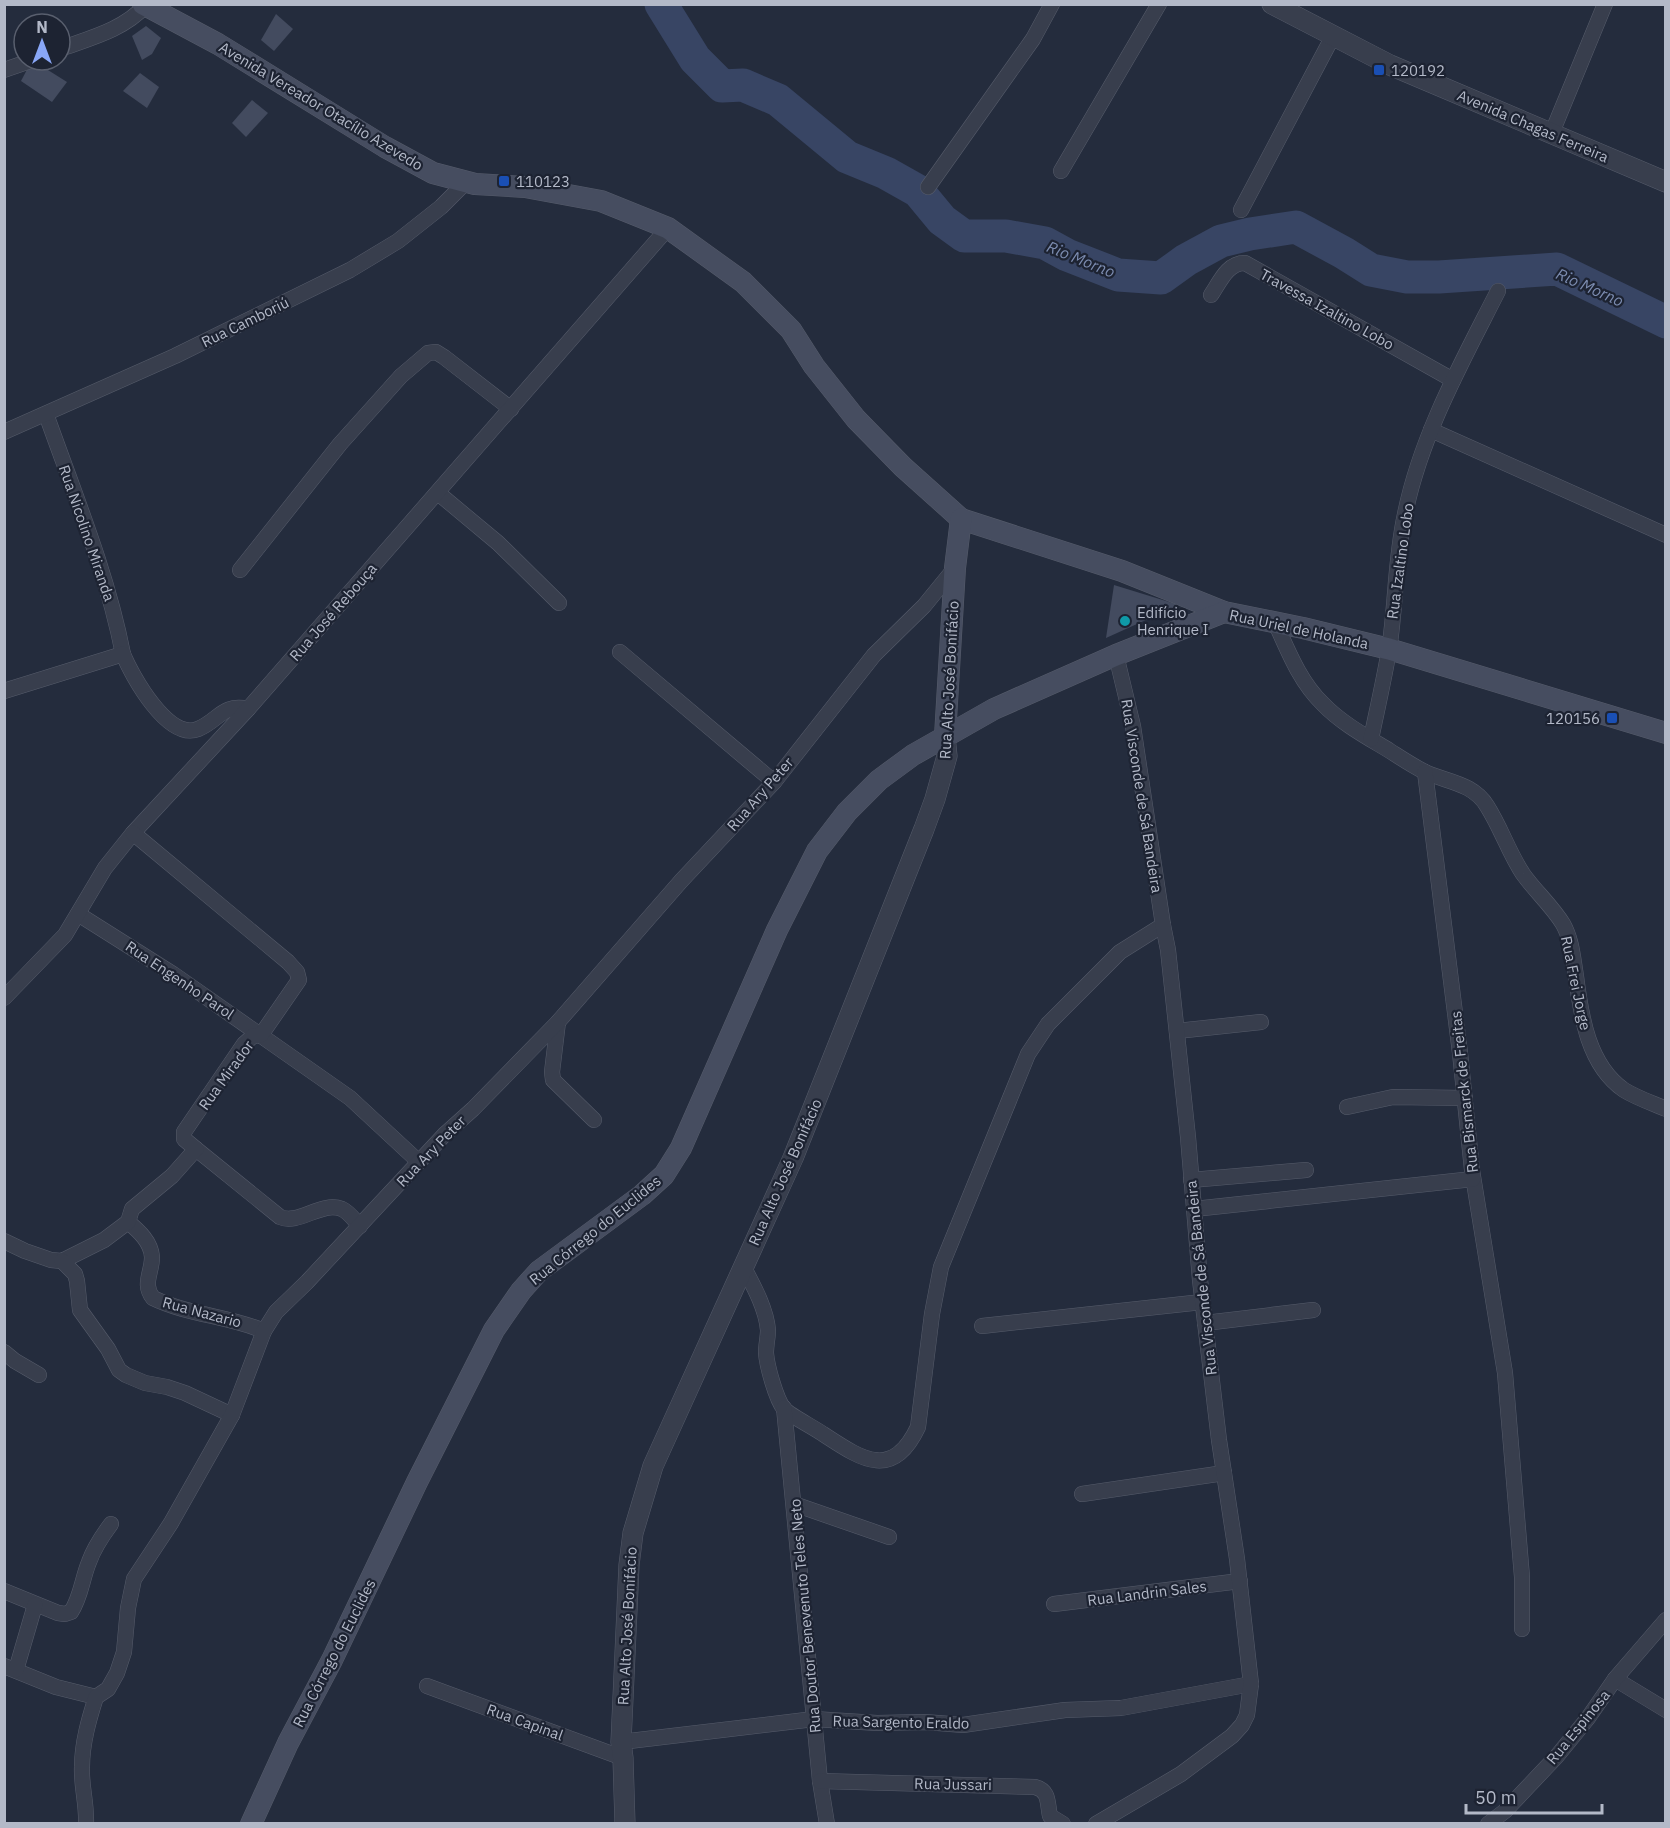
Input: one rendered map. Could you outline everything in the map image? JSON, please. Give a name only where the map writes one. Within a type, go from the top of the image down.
[{"type":"main road","name":"Avenida Vereador Otacílio Azevedo","points":[[144,5],[238,55],[385,147],[433,172],[475,184],[525,187],[601,201],[668,228],[743,282],[791,330],[814,366],[856,419],[903,467],[961,519],[1122,572],[1224,612]]},
{"type":"main road","name":"Rua Alto José Bonifácio","points":[[945,736],[955,568],[961,519]]},
{"type":"main road","name":"Rua Uriel de Holanda","points":[[945,736],[994,709],[1224,612],[1389,649],[1665,732]]},
{"type":"main road","name":"Rua Córrego do Euclides","points":[[251,1824],[288,1743],[337,1652],[417,1482],[494,1330],[538,1271],[642,1195],[664,1175],[681,1148],[772,941],[817,851],[847,812],[879,780],[913,754],[945,736]]},
{"type":"street","points":[[928,187],[1033,39],[1052,4]]},
{"type":"street","points":[[1061,171],[1159,4]]},
{"type":"street","name":"Avenida Chagas Ferreira","points":[[1272,4],[1390,65],[1665,182]]},
{"type":"street","points":[[1551,135],[1605,4]]},
{"type":"street","points":[[72,45],[108,32],[136,16],[144,5]]},
{"type":"street","points":[[1241,210],[1333,36]]},
{"type":"street","name":"Rua Camboriú","points":[[4,432],[175,356],[350,270],[398,241],[441,207],[467,181]]},
{"type":"street","name":"Rua José Rebouça","points":[[4,998],[65,935],[105,868],[133,833],[248,709],[668,228]]},
{"type":"street","name":"Travessa Izaltino Lobo","points":[[1210,295],[1231,266],[1238,262],[1245,262],[1453,380]]},
{"type":"street","name":"Rua Izaltino Lobo","points":[[1371,739],[1389,649],[1398,554],[1415,474],[1453,380],[1498,291]]},
{"type":"street","points":[[240,570],[340,444],[401,376],[428,353],[436,352],[444,357],[511,409]]},
{"type":"street","name":"Rua Nicolino Miranda","points":[[46,414],[106,585],[118,624],[123,654],[141,688],[153,705],[177,727],[188,731],[196,730],[228,709],[239,707],[248,709]]},
{"type":"street","points":[[1431,430],[1665,535]]},
{"type":"street","points":[[438,493],[498,543],[559,603]]},
{"type":"street","name":"Rua Ary Peter","points":[[86,1824],[87,1810],[82,1767],[85,1739],[96,1697],[108,1689],[117,1673],[124,1652],[128,1608],[134,1580],[171,1523],[232,1415],[264,1331],[276,1312],[307,1282],[445,1134],[473,1109],[558,1022],[681,881],[774,782],[874,655],[924,606],[955,568]]},
{"type":"street","points":[[1275,622],[1291,659],[1322,704],[1342,720],[1425,772]]},
{"type":"street","points":[[620,652],[774,782]]},
{"type":"street","points":[[4,691],[123,654]]},
{"type":"street","name":"Rua Visconde de Sá Bandeira","points":[[1096,1824],[1181,1774],[1232,1736],[1247,1715],[1251,1684],[1240,1581],[1202,1302],[1168,950],[1133,726],[1116,656]]},
{"type":"street","name":"Rua Alto José Bonifácio","points":[[625,1824],[622,1750],[629,1564],[633,1533],[653,1466],[793,1158],[924,829],[947,756],[945,736]]},
{"type":"street","name":"Rua Bismarck de Freitas","points":[[1425,772],[1473,1179],[1505,1373],[1521,1577],[1522,1629]]},
{"type":"street","name":"Rua Frei Jorge","points":[[1425,772],[1456,782],[1476,793],[1486,804],[1523,873],[1563,924],[1572,946],[1582,1018],[1589,1041],[1601,1063],[1625,1090],[1665,1109]]},
{"type":"street","name":"Rua Mirador","points":[[133,833],[288,962],[299,977],[298,982],[261,1035],[253,1036],[244,1044],[184,1132],[184,1139],[196,1149]]},
{"type":"street","name":"Rua Engenho Parol","points":[[78,914],[173,974],[350,1098],[419,1162]]},
{"type":"street","points":[[743,1266],[764,1314],[768,1330],[766,1352],[770,1378],[784,1408],[856,1455],[873,1461],[888,1459],[901,1453],[911,1442],[918,1427],[932,1314],[941,1268],[1028,1054],[1048,1024],[1120,952],[1163,925]]},
{"type":"street","points":[[558,1022],[553,1080],[594,1120]]},
{"type":"street","points":[[1177,1031],[1261,1022]]},
{"type":"street","points":[[1347,1107],[1393,1096],[1465,1098]]},
{"type":"street","points":[[4,1241],[44,1258],[62,1260],[104,1240],[129,1222],[132,1209],[172,1176],[196,1149],[286,1220],[323,1209],[339,1209],[344,1210],[360,1226]]},
{"type":"street","points":[[1191,1180],[1306,1170]]},
{"type":"street","points":[[1194,1209],[1473,1179]]},
{"type":"street","name":"Rua Nazario","points":[[129,1222],[149,1246],[152,1258],[147,1281],[153,1298],[264,1331]]},
{"type":"street","points":[[62,1260],[75,1274],[80,1310],[104,1343],[118,1370],[144,1383],[185,1393],[232,1415]]},
{"type":"street","points":[[982,1326],[1202,1302]]},
{"type":"street","points":[[1205,1323],[1313,1310]]},
{"type":"street","points":[[4,1352],[39,1375]]},
{"type":"street","name":"Rua Doutor Benevenuto Teles Neto","points":[[784,1408],[820,1781],[827,1824]]},
{"type":"street","points":[[1082,1494],[1224,1473]]},
{"type":"street","points":[[794,1504],[889,1537]]},
{"type":"street","points":[[4,1591],[35,1605],[65,1614],[71,1612],[79,1596],[93,1552],[111,1524]]},
{"type":"street","name":"Rua Landrin Sales","points":[[1054,1604],[1240,1581]]},
{"type":"street","points":[[35,1605],[10,1668],[56,1687],[96,1697]]},
{"type":"street","name":"Rua Espinosa","points":[[1488,1824],[1506,1811],[1557,1756],[1588,1718],[1615,1679],[1665,1620]]},
{"type":"street","name":"Rua Espinosa","points":[[1615,1679],[1665,1710]]},
{"type":"street","name":"Rua Sargento Eraldo","points":[[622,1750],[814,1719],[963,1725],[1065,1710],[1121,1708],[1251,1684]]},
{"type":"street","name":"Rua Capinal","points":[[427,1686],[622,1750]]},
{"type":"street","name":"Rua Jussari","points":[[820,1781],[1041,1788],[1047,1795],[1050,1816],[1063,1824]]},
{"type":"building","points":[[276,14],[293,29],[274,51],[261,40]]},
{"type":"building","points":[[146,26],[161,38],[152,54],[142,60],[132,36]]},
{"type":"building","points":[[26,72],[51,72],[67,82],[52,102],[21,81]]},
{"type":"building","points":[[140,73],[159,87],[147,108],[123,91]]},
{"type":"building","points":[[252,100],[268,113],[246,137],[232,123]]},
{"type":"building","name":"Edifício Henrique I","points":[[1114,585],[1179,605],[1106,638]]},
{"type":"waterway","name":"Rio Morno","points":[[661,4],[695,59],[722,86],[743,85],[778,100],[847,157],[886,173],[918,191],[942,220],[964,236],[1006,236],[1045,243],[1067,255],[1118,275],[1161,278],[1186,260],[1221,241],[1296,227],[1371,270],[1407,277],[1557,269],[1666,322]]},
{"type":"place","name":"120192","points":[[1379,70]]},
{"type":"place","name":"110123","points":[[504,181]]},
{"type":"place","name":"Edifício Henrique I","points":[[1125,621]]},
{"type":"place","name":"120156","points":[[1612,718]]}]
